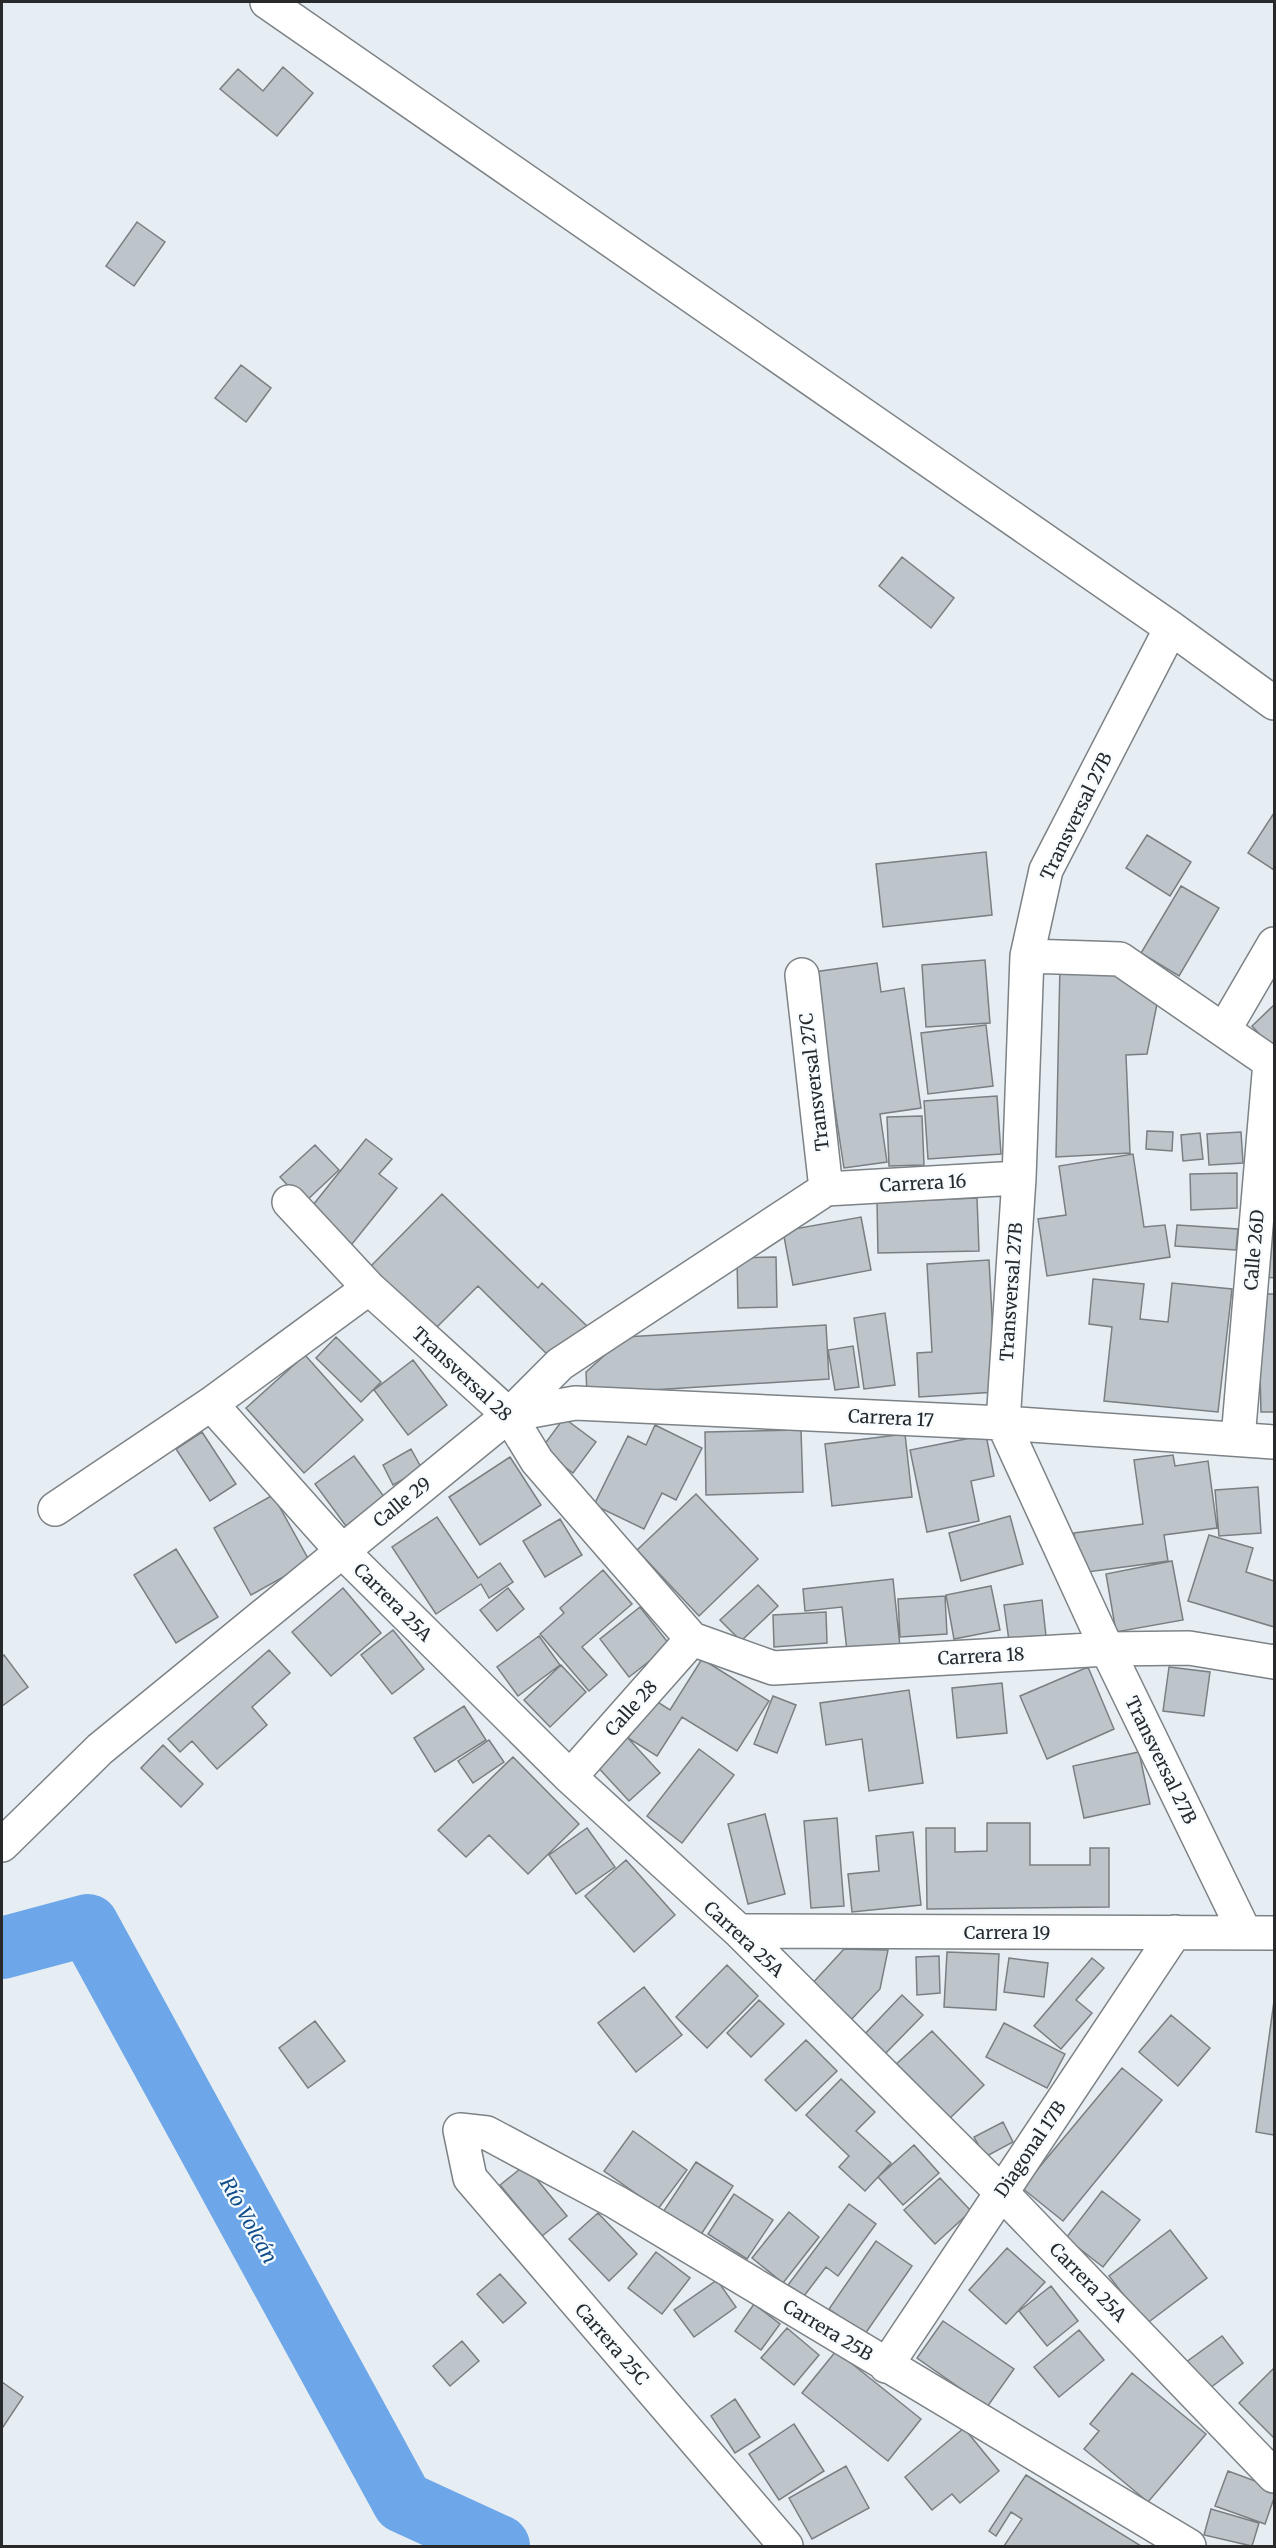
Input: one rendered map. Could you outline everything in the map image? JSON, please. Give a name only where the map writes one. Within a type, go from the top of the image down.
[{"type":"street","points":[[267,2],[1171,628],[1275,703]]},
{"type":"street","name":"Transversal 27B","points":[[1171,628],[1046,870],[1027,956],[1019,1178],[1003,1423],[1107,1649],[1260,1933]]},
{"type":"street","points":[[1224,1030],[1275,944]]},
{"type":"street","points":[[1027,956],[1120,959],[1272,1063]]},
{"type":"street","name":"Transversal 27C","points":[[802,975],[826,1189]]},
{"type":"street","name":"Calle 26D","points":[[1238,1439],[1272,1063]]},
{"type":"street","name":"Carrera 16","points":[[826,1189],[1019,1178]]},
{"type":"street","name":"Calle 29","points":[[2,1845],[100,1749],[509,1415],[560,1364],[826,1189]]},
{"type":"street","name":"Transversal 28","points":[[289,1202],[369,1288],[509,1415],[537,1461],[692,1639]]},
{"type":"street","points":[[55,1509],[211,1404],[369,1288]]},
{"type":"street","name":"Carrera 17","points":[[509,1415],[575,1403],[1003,1423],[1275,1442]]},
{"type":"street","name":"Carrera 25A","points":[[211,1404],[342,1551],[570,1777],[739,1931],[1001,2192],[1275,2476]]},
{"type":"street","name":"Carrera 18","points":[[692,1639],[773,1668],[1107,1649],[1189,1648],[1275,1662]]},
{"type":"street","name":"Calle 28","points":[[570,1777],[692,1639]]},
{"type":"street","name":"Carrera 19","points":[[739,1931],[1260,1933]]},
{"type":"street","name":"Diagonal 17B","points":[[886,2366],[1175,1932]]},
{"type":"street","name":"Carrera 25B","points":[[460,2130],[487,2133],[616,2202],[1189,2547]]},
{"type":"street","name":"Carrera 25C","points":[[460,2130],[470,2178],[786,2547]]},
{"type":"building","points":[[283,67],[313,93],[277,136],[220,89],[238,69],[263,91]]},
{"type":"building","points":[[137,222],[165,242],[134,286],[106,266]]},
{"type":"building","points":[[241,365],[271,388],[246,422],[215,398]]},
{"type":"building","points":[[902,557],[954,598],[931,628],[879,586]]},
{"type":"building","points":[[1274,813],[1274,870],[1248,853]]},
{"type":"building","points":[[1147,835],[1191,862],[1170,896],[1126,868]]},
{"type":"building","points":[[986,852],[992,915],[883,927],[876,864]]},
{"type":"building","points":[[1181,886],[1219,908],[1179,976],[1141,953]]},
{"type":"building","points":[[985,960],[990,1023],[926,1027],[922,965]]},
{"type":"building","points":[[877,963],[881,992],[904,988],[921,1108],[880,1114],[887,1162],[844,1168],[814,972]]},
{"type":"building","points":[[1060,965],[1108,966],[1157,1004],[1147,1054],[1126,1055],[1130,1153],[1056,1157]]},
{"type":"building","points":[[1274,1005],[1274,1050],[1252,1026]]},
{"type":"building","points":[[986,1025],[993,1086],[928,1094],[921,1033]]},
{"type":"building","points":[[997,1096],[1001,1154],[928,1159],[924,1101]]},
{"type":"building","points":[[922,1116],[924,1165],[889,1166],[887,1117]]},
{"type":"building","points":[[1147,1131],[1173,1132],[1172,1151],[1146,1149]]},
{"type":"building","points":[[1241,1132],[1243,1163],[1209,1165],[1207,1134]]},
{"type":"building","points":[[1200,1133],[1203,1159],[1183,1161],[1181,1135]]},
{"type":"building","points":[[366,1139],[392,1159],[379,1174],[397,1188],[352,1244],[309,1210]]},
{"type":"building","points":[[315,1145],[339,1170],[304,1203],[280,1177]]},
{"type":"building","points":[[1133,1154],[1144,1227],[1165,1225],[1170,1257],[1047,1276],[1038,1219],[1066,1215],[1059,1166]]},
{"type":"building","points":[[1237,1173],[1237,1208],[1191,1210],[1190,1174]]},
{"type":"building","points":[[442,1194],[538,1288],[542,1283],[587,1326],[553,1360],[478,1286],[434,1330],[370,1267]]},
{"type":"building","points":[[977,1198],[979,1251],[878,1253],[877,1202]]},
{"type":"building","points":[[861,1217],[871,1270],[793,1285],[783,1231]]},
{"type":"building","points":[[1177,1225],[1238,1229],[1236,1250],[1175,1246]]},
{"type":"building","points":[[1268,1235],[1274,1235],[1274,1278],[1266,1277]]},
{"type":"building","points":[[776,1257],[777,1307],[738,1308],[737,1258]]},
{"type":"building","points":[[989,1260],[996,1392],[919,1397],[917,1353],[932,1352],[927,1264]]},
{"type":"building","points":[[1093,1279],[1144,1284],[1140,1319],[1168,1322],[1172,1283],[1232,1289],[1218,1412],[1104,1401],[1112,1327],[1089,1324]]},
{"type":"building","points":[[1258,1294],[1274,1294],[1274,1412],[1261,1412]]},
{"type":"building","points":[[885,1313],[895,1385],[864,1389],[854,1318]]},
{"type":"building","points":[[826,1325],[829,1379],[587,1394],[586,1372],[625,1337]]},
{"type":"building","points":[[336,1337],[381,1382],[361,1402],[316,1358]]},
{"type":"building","points":[[853,1346],[859,1387],[835,1390],[828,1350]]},
{"type":"building","points":[[305,1355],[363,1420],[304,1473],[246,1408]]},
{"type":"building","points":[[413,1360],[447,1405],[408,1435],[374,1390]]},
{"type":"building","points":[[564,1418],[596,1442],[573,1473],[541,1449]]},
{"type":"building","points":[[655,1425],[702,1448],[676,1500],[662,1493],[644,1529],[594,1505],[628,1436],[646,1445]]},
{"type":"building","points":[[801,1430],[803,1492],[706,1495],[705,1432]]},
{"type":"building","points":[[202,1432],[236,1484],[210,1501],[176,1449]]},
{"type":"building","points":[[905,1434],[912,1497],[832,1506],[825,1444]]},
{"type":"building","points":[[986,1435],[994,1476],[971,1481],[979,1521],[927,1532],[910,1450]]},
{"type":"building","points":[[411,1449],[422,1469],[393,1485],[383,1465]]},
{"type":"building","points":[[1173,1455],[1175,1466],[1208,1461],[1217,1528],[1164,1535],[1168,1561],[1080,1573],[1074,1533],[1143,1524],[1134,1460]]},
{"type":"building","points":[[354,1456],[385,1498],[346,1526],[315,1484]]},
{"type":"building","points":[[510,1457],[541,1505],[480,1545],[449,1497]]},
{"type":"building","points":[[1258,1487],[1261,1533],[1219,1536],[1215,1490]]},
{"type":"building","points":[[696,1494],[758,1559],[699,1616],[637,1550]]},
{"type":"building","points":[[273,1495],[310,1562],[251,1595],[214,1528]]},
{"type":"building","points":[[1010,1516],[1023,1564],[961,1581],[949,1533]]},
{"type":"building","points":[[437,1517],[478,1578],[500,1563],[513,1582],[489,1598],[481,1584],[436,1614],[392,1547]]},
{"type":"building","points":[[560,1519],[582,1555],[545,1577],[523,1541]]},
{"type":"building","points":[[1209,1535],[1253,1548],[1246,1572],[1274,1581],[1274,1627],[1188,1601]]},
{"type":"building","points":[[176,1549],[218,1617],[176,1643],[134,1575]]},
{"type":"building","points":[[1172,1561],[1183,1620],[1116,1632],[1106,1574]]},
{"type":"building","points":[[603,1570],[632,1604],[582,1647],[607,1675],[589,1691],[540,1634],[564,1613],[560,1608]]},
{"type":"building","points":[[893,1579],[900,1646],[847,1651],[842,1607],[805,1611],[803,1589]]},
{"type":"building","points":[[758,1585],[778,1606],[741,1641],[720,1620]]},
{"type":"building","points":[[991,1586],[1000,1630],[954,1639],[946,1595]]},
{"type":"building","points":[[343,1588],[381,1633],[331,1676],[292,1632]]},
{"type":"building","points":[[508,1588],[524,1609],[497,1631],[480,1610]]},
{"type":"building","points":[[945,1596],[947,1634],[900,1637],[898,1599]]},
{"type":"building","points":[[1042,1600],[1046,1636],[1009,1641],[1004,1605]]},
{"type":"building","points":[[640,1607],[670,1645],[629,1677],[600,1639]]},
{"type":"building","points":[[826,1612],[827,1643],[774,1647],[773,1615]]},
{"type":"building","points":[[393,1630],[424,1669],[392,1694],[361,1655]]},
{"type":"building","points":[[539,1636],[560,1665],[518,1696],[497,1667]]},
{"type":"building","points":[[269,1650],[290,1673],[252,1707],[267,1725],[217,1769],[192,1741],[180,1752],[168,1739]]},
{"type":"building","points":[[4,1655],[28,1687],[2,1706],[2,1657]]},
{"type":"building","points":[[702,1659],[769,1701],[737,1751],[682,1717],[657,1756],[628,1738],[653,1699],[670,1710]]},
{"type":"building","points":[[561,1665],[586,1692],[550,1727],[524,1700]]},
{"type":"building","points":[[1088,1667],[1114,1729],[1047,1759],[1020,1696]]},
{"type":"building","points":[[1169,1667],[1210,1672],[1204,1716],[1163,1711]]},
{"type":"building","points":[[1002,1683],[1007,1733],[957,1738],[952,1688]]},
{"type":"building","points":[[909,1690],[923,1783],[869,1791],[862,1739],[826,1745],[820,1703]]},
{"type":"building","points":[[773,1696],[796,1705],[777,1753],[754,1744]]},
{"type":"building","points":[[464,1706],[486,1740],[435,1772],[414,1738]]},
{"type":"building","points":[[626,1736],[660,1773],[629,1801],[595,1764]]},
{"type":"building","points":[[489,1740],[504,1762],[473,1783],[458,1761]]},
{"type":"building","points":[[163,1745],[203,1784],[181,1807],[141,1768]]},
{"type":"building","points":[[699,1749],[734,1775],[682,1843],[647,1816]]},
{"type":"building","points":[[1139,1752],[1150,1804],[1084,1818],[1073,1766]]},
{"type":"building","points":[[513,1757],[579,1824],[528,1874],[489,1835],[466,1857],[438,1830]]},
{"type":"building","points":[[765,1814],[785,1894],[748,1904],[728,1824]]},
{"type":"building","points":[[837,1818],[844,1906],[811,1908],[804,1821]]},
{"type":"building","points":[[987,1823],[1030,1823],[1030,1865],[1090,1865],[1090,1848],[1109,1848],[1109,1907],[927,1909],[926,1828],[955,1828],[955,1852],[987,1851]]},
{"type":"building","points":[[587,1828],[615,1867],[576,1894],[549,1855]]},
{"type":"building","points":[[913,1832],[921,1905],[852,1912],[848,1874],[879,1871],[876,1836]]},
{"type":"building","points":[[626,1860],[675,1915],[634,1952],[585,1896]]},
{"type":"building","points":[[844,1949],[888,1950],[880,1989],[849,2022],[810,1986]]},
{"type":"building","points":[[947,1952],[999,1954],[996,2010],[944,2007]]},
{"type":"building","points":[[939,1956],[940,1993],[917,1995],[916,1957]]},
{"type":"building","points":[[1009,1958],[1048,1963],[1044,1997],[1004,1992]]},
{"type":"building","points":[[1092,1958],[1104,1968],[1076,2000],[1092,2013],[1061,2049],[1034,2026]]},
{"type":"building","points":[[727,1965],[758,1996],[707,2048],[676,2017]]},
{"type":"building","points":[[644,1987],[682,2035],[636,2072],[598,2023]]},
{"type":"building","points":[[902,1995],[923,2015],[882,2057],[861,2038]]},
{"type":"building","points":[[759,2000],[784,2024],[751,2057],[727,2033]]},
{"type":"building","points":[[1274,2001],[1274,2135],[1256,2132]]},
{"type":"building","points":[[1171,2015],[1210,2048],[1178,2086],[1139,2052]]},
{"type":"building","points":[[315,2021],[345,2061],[308,2088],[279,2048]]},
{"type":"building","points":[[1004,2023],[1065,2054],[1047,2088],[986,2057]]},
{"type":"building","points":[[932,2031],[984,2085],[945,2123],[892,2068]]},
{"type":"building","points":[[806,2040],[837,2071],[796,2111],[765,2080]]},
{"type":"building","points":[[1122,2068],[1162,2100],[1063,2221],[1022,2188]]},
{"type":"building","points":[[841,2079],[875,2112],[856,2131],[891,2163],[865,2191],[839,2167],[849,2156],[806,2115]]},
{"type":"building","points":[[1003,2122],[1013,2142],[985,2157],[974,2137]]},
{"type":"building","points":[[633,2131],[687,2170],[658,2209],[604,2171]]},
{"type":"building","points":[[914,2145],[939,2173],[903,2205],[878,2177]]},
{"type":"building","points":[[696,2162],[733,2186],[700,2236],[663,2212]]},
{"type":"building","points":[[525,2165],[567,2216],[542,2236],[500,2185]]},
{"type":"building","points":[[940,2178],[971,2211],[935,2244],[904,2210]]},
{"type":"building","points":[[1102,2191],[1140,2220],[1103,2267],[1066,2238]]},
{"type":"building","points":[[734,2194],[773,2220],[747,2259],[708,2234]]},
{"type":"building","points":[[849,2204],[876,2224],[838,2276],[826,2267],[804,2296],[788,2285]]},
{"type":"building","points":[[789,2212],[819,2237],[783,2283],[752,2258]]},
{"type":"building","points":[[598,2213],[637,2254],[609,2281],[569,2239]]},
{"type":"building","points":[[1170,2230],[1207,2278],[1146,2324],[1109,2276]]},
{"type":"building","points":[[876,2241],[912,2266],[865,2334],[829,2309]]},
{"type":"building","points":[[1007,2248],[1045,2282],[1006,2324],[969,2290]]},
{"type":"building","points":[[656,2252],[690,2278],[662,2314],[628,2288]]},
{"type":"building","points":[[500,2274],[526,2303],[503,2323],[477,2294]]},
{"type":"building","points":[[717,2280],[736,2307],[694,2337],[674,2310]]},
{"type":"building","points":[[1051,2286],[1078,2321],[1047,2346],[1019,2311]]},
{"type":"building","points":[[754,2304],[780,2324],[761,2350],[735,2331]]},
{"type":"building","points":[[943,2321],[1014,2369],[987,2407],[917,2358]]},
{"type":"building","points":[[787,2328],[819,2355],[794,2385],[761,2358]]},
{"type":"building","points":[[1079,2330],[1104,2360],[1059,2397],[1034,2367]]},
{"type":"building","points":[[1222,2336],[1243,2363],[1206,2391],[1185,2363]]},
{"type":"building","points":[[462,2341],[479,2361],[450,2386],[433,2366]]},
{"type":"building","points":[[836,2351],[921,2419],[888,2461],[802,2393]]},
{"type":"building","points":[[1274,2368],[1274,2438],[1239,2403]]},
{"type":"building","points":[[1132,2373],[1206,2434],[1148,2502],[1084,2449],[1099,2431],[1090,2424]]},
{"type":"building","points":[[2,2382],[23,2397],[3,2427],[2,2426]]},
{"type":"building","points":[[735,2399],[760,2437],[735,2453],[711,2416]]},
{"type":"building","points":[[794,2424],[824,2471],[779,2500],[749,2454]]},
{"type":"building","points":[[964,2428],[999,2471],[960,2503],[952,2494],[932,2510],[905,2477]]},
{"type":"building","points":[[846,2466],[869,2508],[812,2539],[789,2498]]},
{"type":"building","points":[[1228,2471],[1274,2488],[1274,2498],[1265,2524],[1215,2506]]},
{"type":"building","points":[[1026,2475],[1141,2546],[1004,2546],[1022,2519],[1011,2512],[996,2536],[989,2531]]},
{"type":"building","points":[[1211,2509],[1259,2523],[1252,2546],[1204,2535]]},
{"type":"waterway","name":"Río Volcán","points":[[2,1948],[88,1925],[403,2502],[499,2546]]}]
